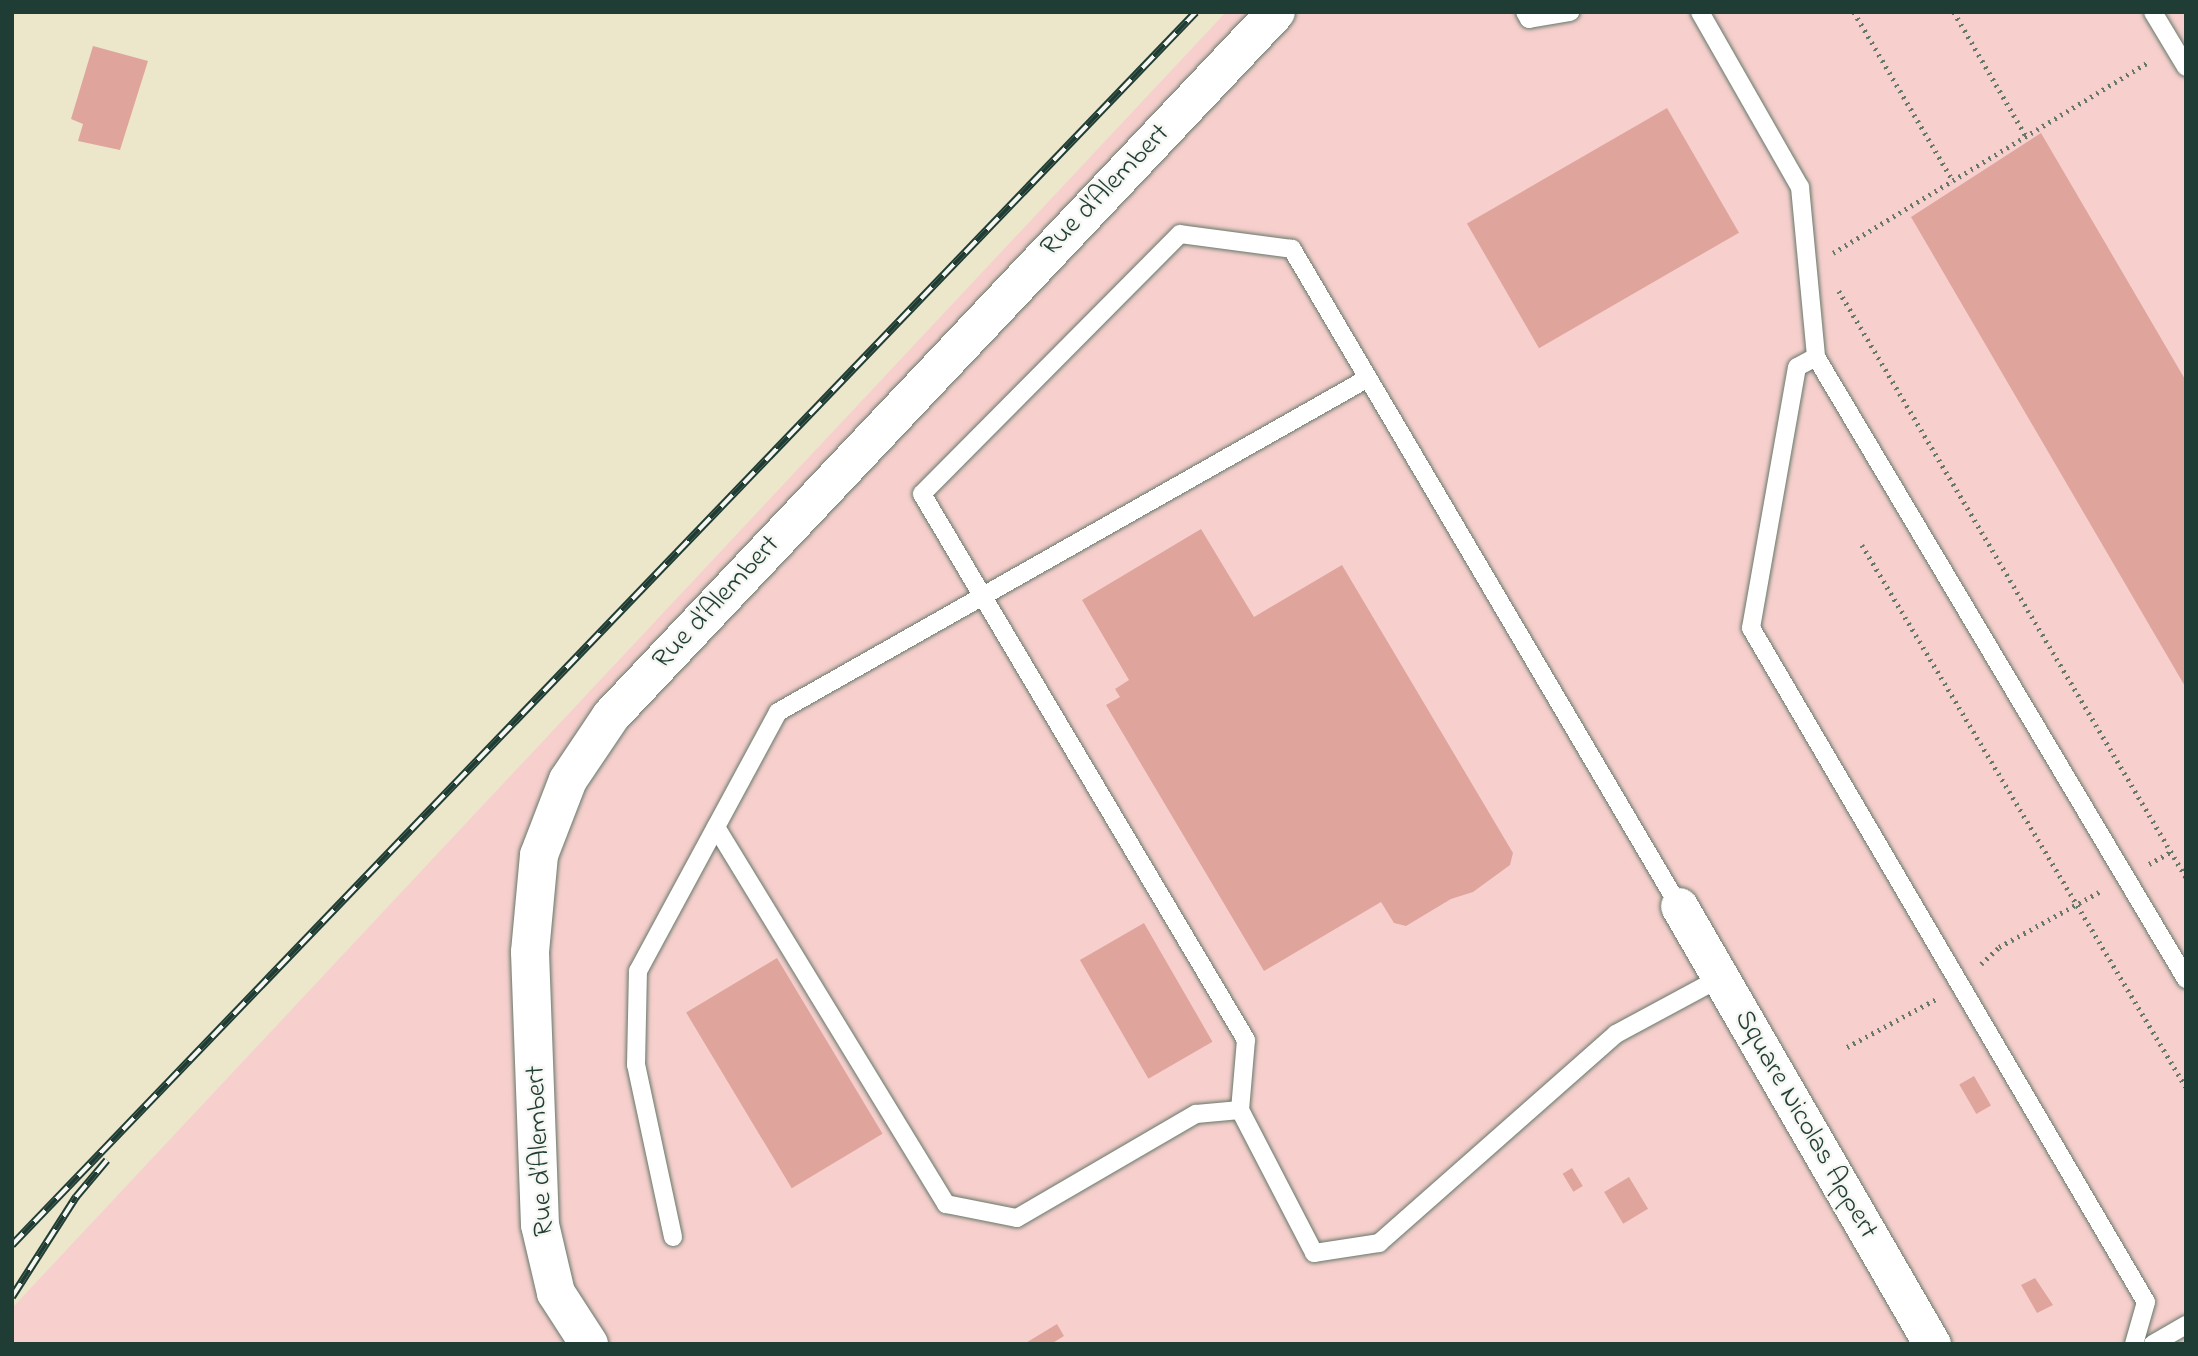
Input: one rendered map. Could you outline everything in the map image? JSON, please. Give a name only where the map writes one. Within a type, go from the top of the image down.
[{"type":"street","name":"Rue d’Alembert","points":[[589,1344],[556,1293],[540,1225],[530,952],[539,855],[568,780],[611,716],[1276,12]]},
{"type":"street","name":"Square Nicolas Appert","points":[[1679,906],[1932,1344]]},
{"type":"lane","points":[[1525,12],[1529,19],[1570,12]]},
{"type":"lane","points":[[1700,12],[1800,187],[1814,264],[1816,357],[2186,979]]},
{"type":"lane","points":[[2152,12],[2186,67]]},
{"type":"lane","points":[[1679,906],[1292,249],[1180,234],[922,494],[1246,1040],[1240,1110],[1314,1253],[1379,1243],[1616,1034],[1720,978]]},
{"type":"lane","points":[[1816,357],[1797,367],[1751,628],[2146,1302],[2134,1344]]},
{"type":"lane","points":[[673,1237],[636,1065],[638,971],[778,712],[1368,378]]},
{"type":"lane","points":[[716,827],[946,1204],[1017,1218],[1196,1114],[1240,1110]]},
{"type":"lane","points":[[2153,1344],[2186,1325]]},
{"type":"path","points":[[1854,12],[1953,181]]},
{"type":"path","points":[[1954,12],[2026,136]]},
{"type":"path","points":[[2174,47],[1814,264],[2186,877]]},
{"type":"path","points":[[1862,545],[2186,1087]]},
{"type":"path","points":[[1847,1047],[1960,985],[1999,947],[2171,852]]},
{"type":"shaded area","points":[[1226,12],[2186,12],[2186,1344],[12,1344],[12,1308]]},
{"type":"building","points":[[93,46],[148,61],[120,150],[78,141],[83,124],[71,119]]},
{"type":"building","points":[[1667,108],[1739,233],[1539,348],[1467,224]]},
{"type":"building","points":[[2041,133],[2186,381],[2186,688],[1911,217]]},
{"type":"building","points":[[1201,529],[1254,617],[1342,565],[1513,853],[1510,865],[1473,892],[1451,899],[1406,926],[1394,923],[1381,902],[1264,971],[1106,705],[1120,697],[1115,689],[1129,680],[1082,600]]},
{"type":"building","points":[[1144,923],[1212,1042],[1148,1079],[1080,960]]},
{"type":"building","points":[[777,958],[883,1134],[792,1188],[686,1013]]},
{"type":"building","points":[[1974,1076],[1991,1105],[1976,1114],[1959,1084]]},
{"type":"building","points":[[1572,1168],[1583,1186],[1573,1192],[1563,1174]]},
{"type":"building","points":[[1629,1177],[1648,1209],[1623,1224],[1604,1192]]},
{"type":"building","points":[[2035,1278],[2053,1305],[2037,1313],[2021,1285]]},
{"type":"building","points":[[1057,1324],[1064,1336],[1051,1344],[1024,1344]]},
{"type":"railway","points":[[12,1245],[1196,12]]},
{"type":"railway","points":[[12,1297],[76,1197],[107,1160]]}]
